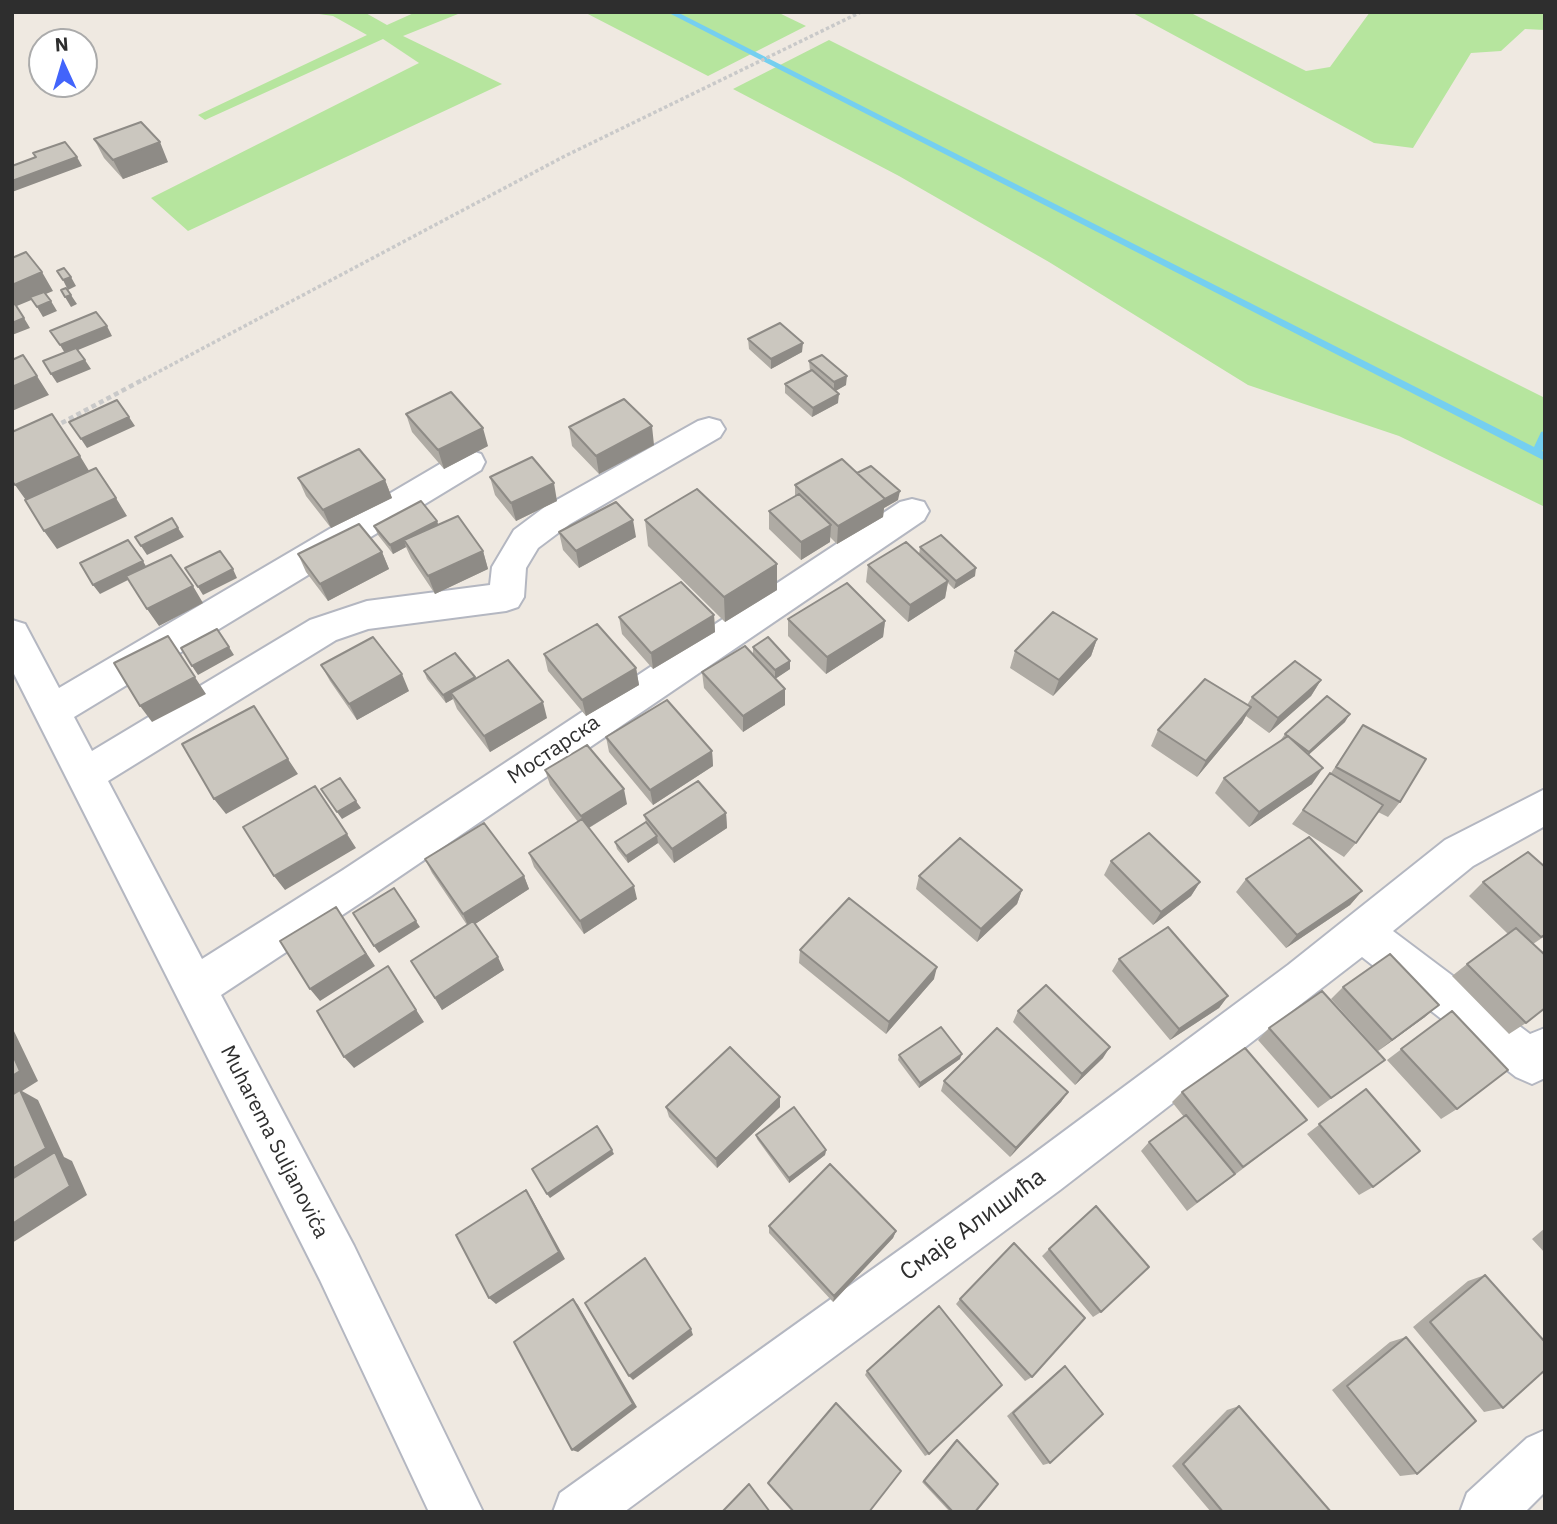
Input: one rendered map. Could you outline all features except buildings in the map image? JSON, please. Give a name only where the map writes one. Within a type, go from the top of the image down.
[{"type":"street","points":[[85,775],[323,630],[367,615],[506,597],[509,567],[526,539],[558,515],[709,429]]},
{"type":"street","points":[[52,711],[468,463]]},
{"type":"street","name":"Мостарска","points":[[195,988],[357,883],[912,511]]},
{"type":"street","name":"Muharema Suljanovića","points":[[12,634],[337,1263],[457,1512]]},
{"type":"street","name":"Смаје Алишића","points":[[579,1512],[1044,1174],[1293,987],[1458,853],[1545,806]]},
{"type":"street","points":[[1362,932],[1532,1062],[1545,1049]]},
{"type":"street","points":[[1486,1512],[1545,1456]]},
{"type":"path","points":[[52,428],[563,157],[861,12]]},
{"type":"green space","points":[[305,12],[364,12],[387,25],[416,12],[463,12],[403,36],[502,84],[188,231],[151,198],[419,63],[383,39],[205,120],[198,115],[367,35],[333,16]]},
{"type":"green space","points":[[584,12],[777,12],[806,26],[708,76]]},
{"type":"green space","points":[[1131,12],[1189,12],[1306,71],[1330,67],[1370,12],[1545,12],[1545,30],[1525,29],[1501,51],[1471,53],[1413,148],[1374,143]]},
{"type":"green space","points":[[829,40],[1543,397],[1545,394],[1545,507],[1399,436],[1248,385],[1049,262],[899,176],[733,89]]},
{"type":"waterway","points":[[671,12],[1536,453]]},
{"type":"waterway","points":[[1536,453],[1545,435]]},
{"type":"waterway","points":[[1536,453],[1545,457]]}]
